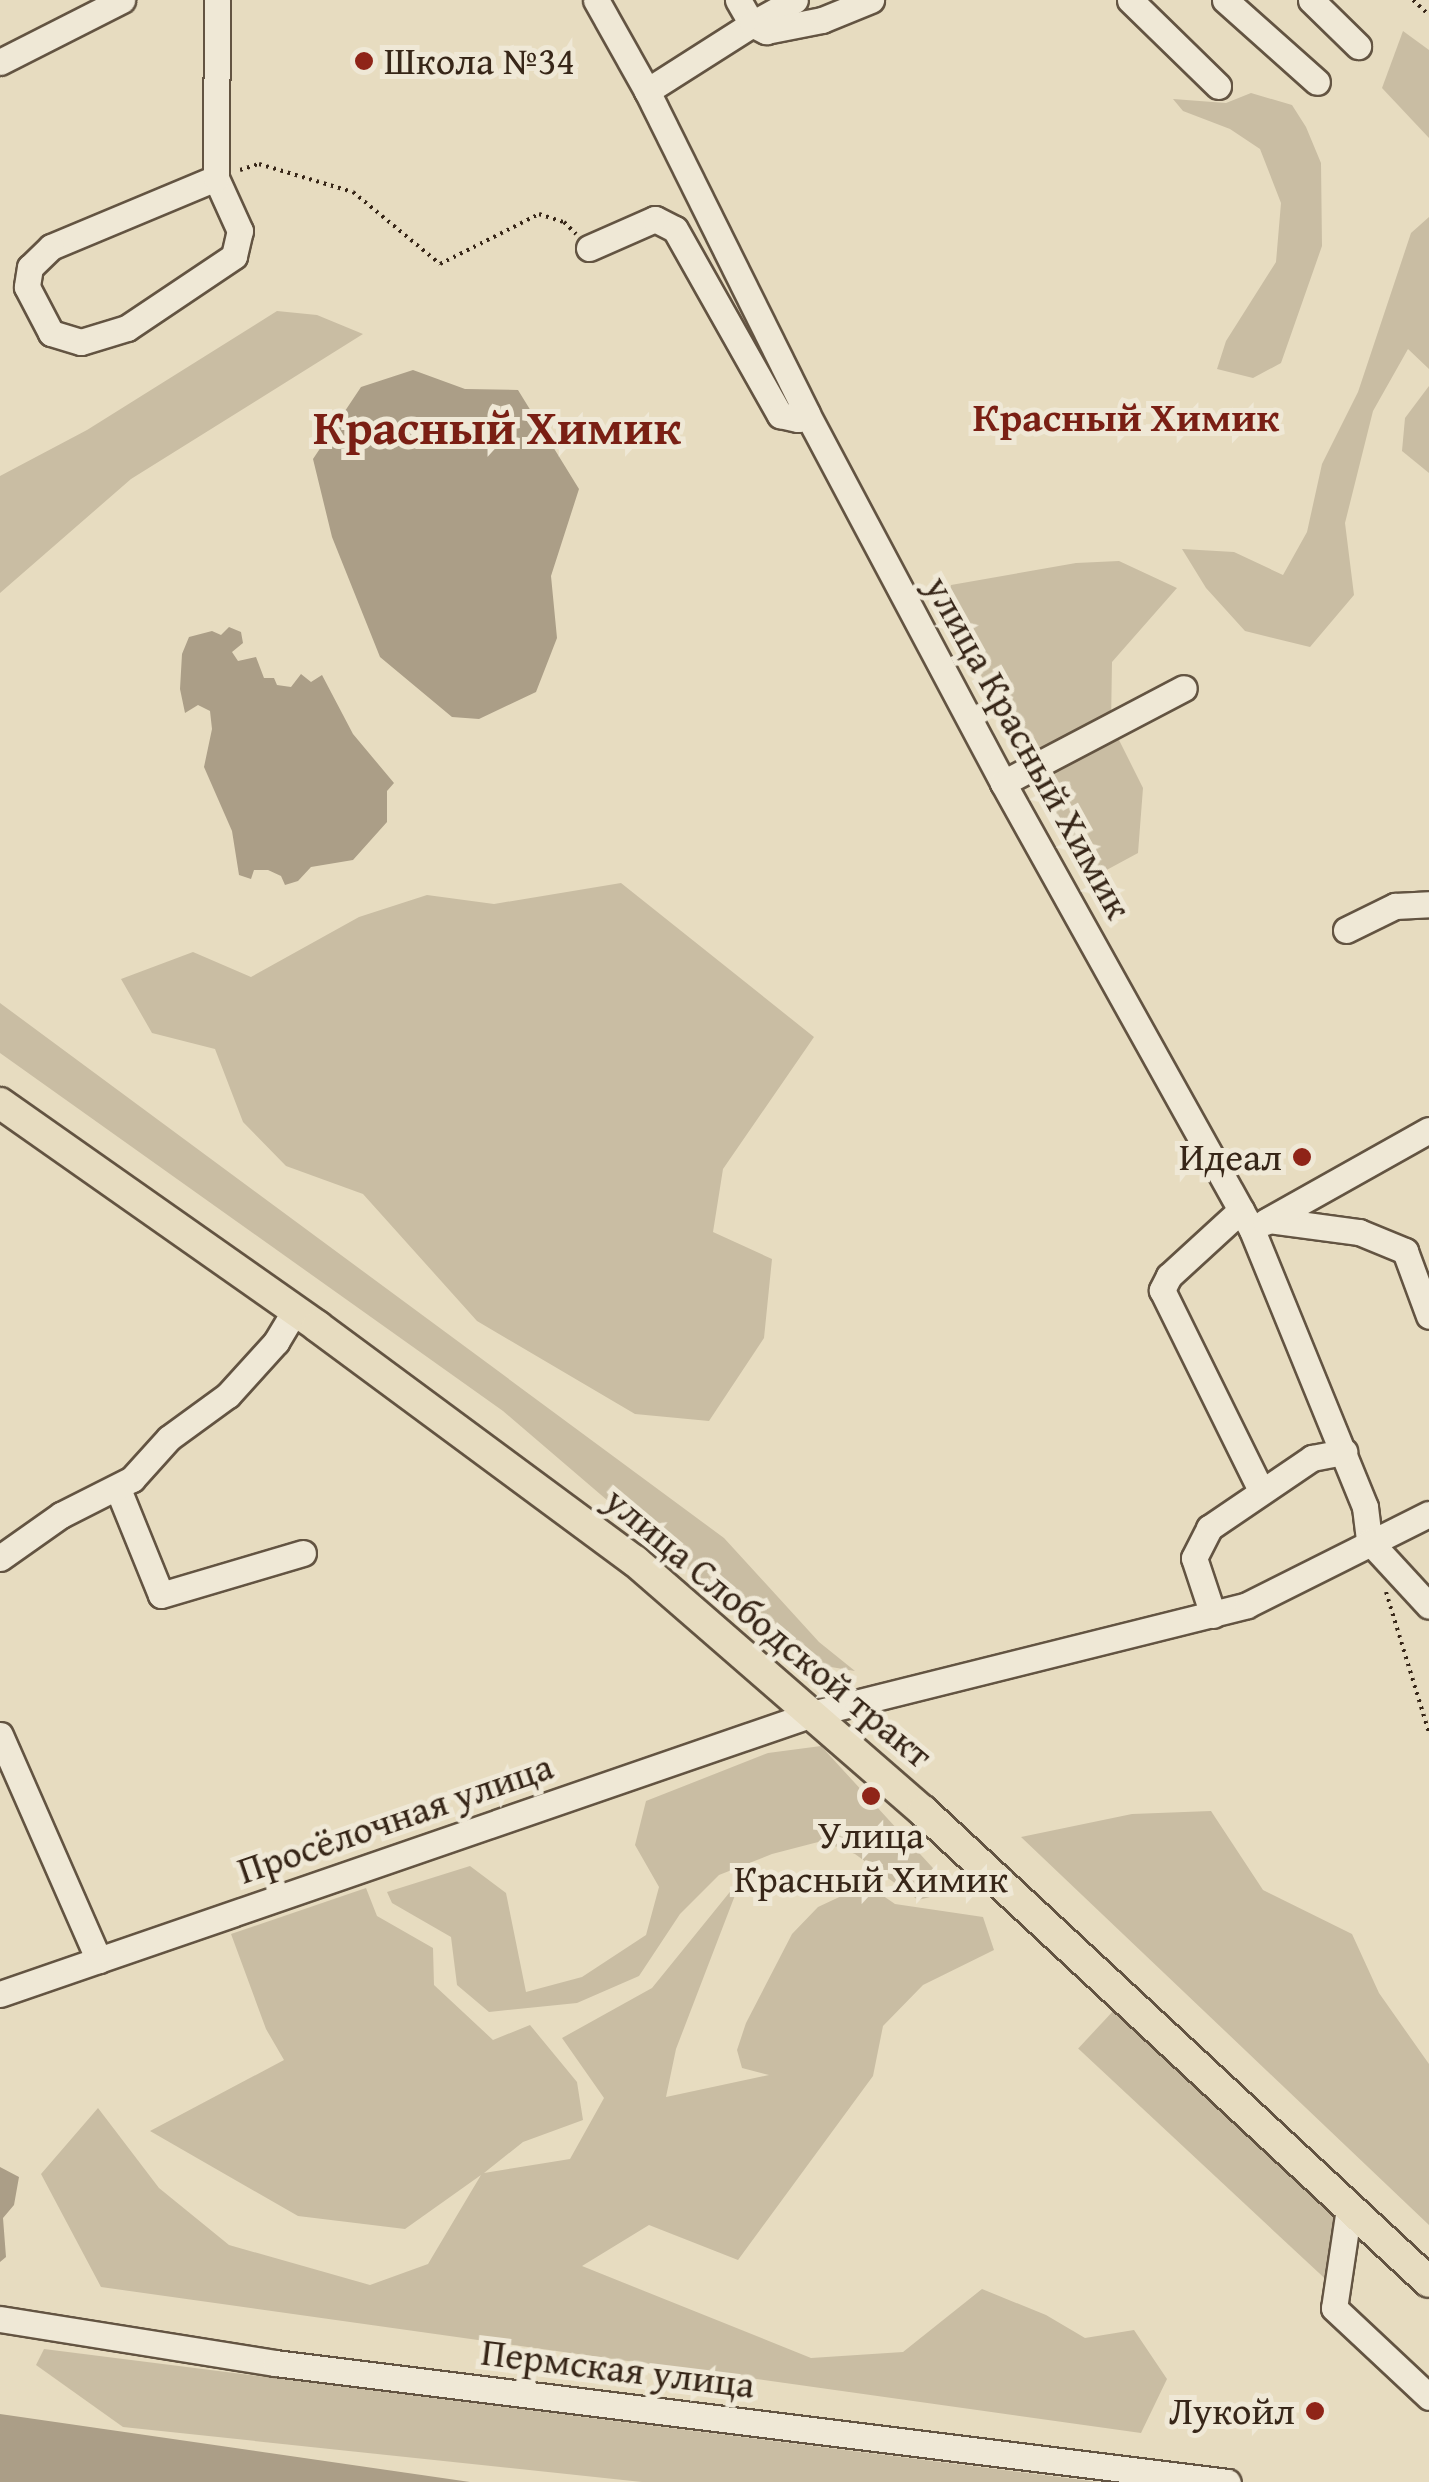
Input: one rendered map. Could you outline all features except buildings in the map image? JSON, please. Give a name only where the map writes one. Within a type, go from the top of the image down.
[{"type":"main road","name":"улица Слободской тракт","points":[[0,1103],[294,1310],[635,1560],[815,1713],[1429,2282]]},
{"type":"street","points":[[0,62],[122,0]]},
{"type":"street","points":[[216,178],[50,246],[30,267],[27,287],[51,332],[81,342],[127,328],[234,256],[240,232],[216,178],[217,0]]},
{"type":"street","name":"улица Красный Химик","points":[[596,0],[647,91],[807,414],[1003,783],[1254,1220],[1365,1507],[1369,1540]]},
{"type":"street","points":[[738,0],[752,24],[766,31],[822,20],[870,0]]},
{"type":"street","points":[[647,91],[796,0]]},
{"type":"street","points":[[1130,0],[1218,86]]},
{"type":"street","points":[[1225,0],[1316,82]]},
{"type":"street","points":[[1311,0],[1358,46]]},
{"type":"street","points":[[589,248],[655,218],[675,228],[780,415],[798,419],[807,414]]},
{"type":"street","points":[[1003,783],[1184,688]]},
{"type":"street","points":[[1346,930],[1396,906],[1429,904]]},
{"type":"street","points":[[1261,1490],[1163,1294],[1169,1276],[1254,1220],[1429,1130]]},
{"type":"street","points":[[1254,1220],[1359,1232],[1405,1252],[1429,1316]]},
{"type":"street","points":[[0,1558],[61,1515],[118,1488],[169,1438],[228,1396],[276,1342],[294,1310]]},
{"type":"street","points":[[1213,1615],[1194,1570],[1197,1546],[1210,1528],[1312,1458],[1344,1452]]},
{"type":"street","points":[[118,1488],[161,1594],[304,1553]]},
{"type":"street","name":"Просёлочная улица","points":[[0,1994],[815,1713],[1248,1605],[1308,1577],[1369,1540],[1429,1514]]},
{"type":"street","points":[[1369,1540],[1429,1606]]},
{"type":"street","points":[[0,1734],[99,1960]]},
{"type":"street","points":[[1349,2208],[1334,2308],[1429,2397]]},
{"type":"street","name":"Пермская улица","points":[[0,2319],[274,2362],[1228,2482]]},
{"type":"path","points":[[1413,0],[1429,15]]},
{"type":"path","points":[[216,178],[258,164],[352,192],[440,264],[538,214],[564,222],[589,248]]},
{"type":"path","points":[[1386,1592],[1429,1733]]},
{"type":"shaded area","points":[[1403,31],[1429,50],[1429,138],[1382,88]]},
{"type":"shaded area","points":[[1251,93],[1292,105],[1306,127],[1321,163],[1322,246],[1281,363],[1253,378],[1217,369],[1226,341],[1276,262],[1281,203],[1260,149],[1230,129],[1183,111],[1173,99],[1226,103]]},
{"type":"shaded area","points":[[1429,217],[1429,369],[1408,349],[1373,411],[1345,523],[1354,595],[1310,647],[1245,631],[1206,588],[1182,549],[1234,552],[1283,575],[1307,532],[1322,464],[1358,392],[1411,233]]},
{"type":"shaded area","points":[[277,311],[317,315],[363,334],[131,479],[0,593],[0,476],[87,430]]},
{"type":"shaded area","points":[[413,370],[465,389],[518,390],[579,489],[551,576],[557,638],[536,692],[479,719],[452,717],[380,657],[332,537],[313,459],[361,387]]},
{"type":"shaded area","points":[[1429,386],[1429,473],[1402,451],[1405,418]]},
{"type":"shaded area","points":[[1119,561],[1177,588],[1112,662],[1111,724],[1143,788],[1138,853],[1101,873],[1086,875],[946,609],[951,585],[1076,563]]},
{"type":"shaded area","points":[[229,627],[241,632],[243,643],[232,652],[238,661],[256,657],[264,678],[274,678],[277,685],[291,687],[301,674],[311,682],[322,675],[353,734],[394,783],[387,791],[387,822],[353,860],[311,867],[298,881],[285,885],[281,876],[268,870],[254,870],[251,879],[239,875],[232,831],[204,767],[212,729],[210,711],[198,705],[185,713],[180,689],[182,654],[189,637],[212,631],[221,635]]},
{"type":"shaded area","points":[[621,883],[814,1037],[723,1169],[713,1232],[772,1259],[764,1338],[709,1421],[635,1414],[477,1321],[363,1194],[286,1166],[243,1122],[215,1049],[152,1033],[121,979],[193,952],[251,977],[359,917],[427,895],[494,904]]},
{"type":"shaded area","points":[[0,1003],[724,1538],[819,1642],[855,1671],[795,1661],[503,1411],[0,1053]]},
{"type":"shaded area","points":[[821,1746],[954,1891],[918,1900],[855,1854],[822,1841],[772,1854],[719,1875],[680,1914],[639,1976],[577,2003],[489,2012],[457,1985],[451,1937],[392,1903],[387,1892],[470,1866],[506,1893],[526,1992],[582,1977],[646,1935],[659,1887],[635,1845],[646,1801],[768,1753]]},
{"type":"shaded area","points":[[1211,1811],[1263,1890],[1352,1934],[1379,1993],[1429,2064],[1429,2225],[1021,1837],[1132,1814]]},
{"type":"shaded area","points":[[742,1877],[676,2049],[666,2097],[769,2075],[742,2068],[737,2050],[746,2023],[792,1934],[818,1907],[850,1892],[879,1893],[895,1904],[983,1917],[994,1950],[923,1985],[883,2026],[873,2076],[738,2260],[649,2225],[582,2266],[811,2358],[903,2352],[982,2289],[1046,2315],[1085,2338],[1134,2330],[1167,2379],[1141,2433],[101,2287],[41,2174],[98,2108],[159,2188],[229,2245],[370,2285],[428,2264],[481,2175],[405,2229],[298,2216],[150,2131],[284,2060],[266,2029],[231,1934],[366,1888],[377,1916],[433,1948],[434,1985],[493,2040],[530,2025],[577,2082],[583,2120],[523,2142],[484,2173],[570,2159],[604,2098],[562,2038],[652,1988]]},
{"type":"shaded area","points":[[1115,2009],[1361,2239],[1325,2278],[1078,2048]]},
{"type":"shaded area","points":[[0,2167],[19,2177],[14,2205],[3,2218],[6,2257],[0,2262]]},
{"type":"shaded area","points":[[44,2349],[1099,2482],[642,2482],[123,2427],[36,2365]]},
{"type":"shaded area","points":[[0,2414],[470,2482],[0,2482]]},
{"type":"place","name":"Школа №34","points":[[364,61]]},
{"type":"place","name":"Идеал","points":[[1302,1157]]},
{"type":"place","name":"Улица Красный Химик","points":[[871,1796]]},
{"type":"place","name":"Лукойл","points":[[1315,2411]]},
{"type":"district","name":"Красный Химик","points":[[1126,417]]},
{"type":"district","name":"Красный Химик","points":[[497,427]]}]
